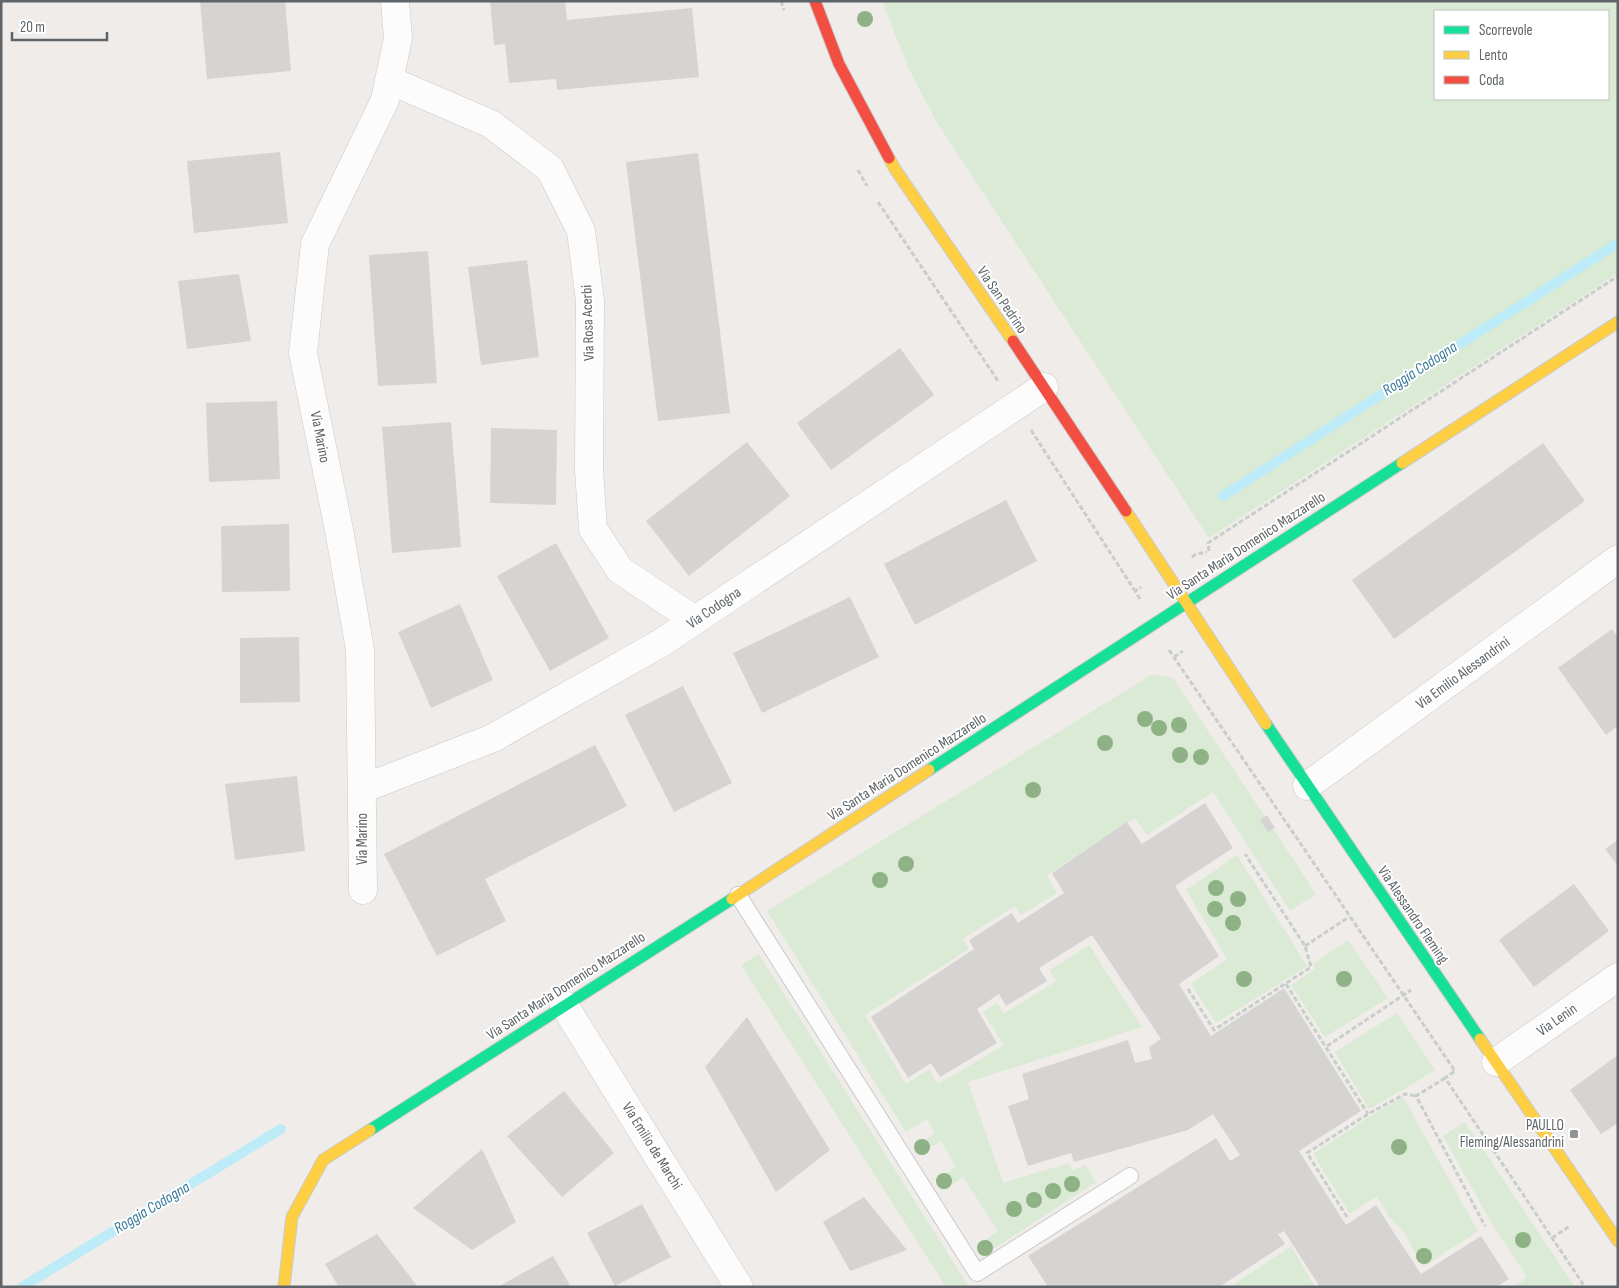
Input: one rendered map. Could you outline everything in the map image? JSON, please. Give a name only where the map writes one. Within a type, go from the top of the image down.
[{"type":"street","name":"Via Marino","points":[[362,890],[360,650],[340,535],[303,353],[315,244],[385,100],[398,38],[395,1]]},
{"type":"street","name":"Via San Pedrino","points":[[815,1],[839,64],[895,169],[1044,387],[1187,603]]},
{"type":"street","name":"Via Rosa Acerbi","points":[[390,80],[491,124],[550,169],[581,232],[590,301],[590,470],[593,529],[620,570],[695,620]]},
{"type":"street","name":"Via Santa Maria Domenico Mazzarello","points":[[284,1287],[292,1217],[323,1160],[738,895],[1618,322]]},
{"type":"street","name":"Via Codogna","points":[[362,789],[493,738],[661,643],[1044,387]]},
{"type":"street","name":"Via Emilio Alessandrini","points":[[1308,786],[1618,559]]},
{"type":"street","name":"Via Alessandro Fleming","points":[[1187,603],[1308,786],[1618,1242]]},
{"type":"street","name":"Via Lenin","points":[[1496,1062],[1618,977]]},
{"type":"street","name":"Via Emilio de Marchi","points":[[564,1005],[733,1285]]},
{"type":"lane","points":[[738,895],[977,1273],[1130,1176]]},
{"type":"path","points":[[1209,552],[1208,543],[1618,276]]},
{"type":"path","points":[[1166,572],[1136,591],[1153,625],[1402,996],[1455,1071],[1416,1096],[1405,1094],[1368,1114],[1307,1153],[1347,1217]]},
{"type":"path","points":[[1188,989],[1214,1030],[1311,967],[1305,946],[1244,854]]},
{"type":"path","points":[[1305,946],[1349,917]]},
{"type":"path","points":[[1326,1046],[1436,974]]},
{"type":"path","points":[[1286,984],[1368,1114]]},
{"type":"path","points":[[1445,1078],[1585,1287]]},
{"type":"path","points":[[1416,1096],[1485,1226]]},
{"type":"green space","points":[[888,1],[1618,1],[1618,273],[1209,538],[936,121],[908,67],[883,4]]},
{"type":"green space","points":[[1153,674],[1173,678],[1316,894],[1290,911],[1213,792],[1147,835],[1135,818],[1047,875],[1057,893],[1021,915],[1015,906],[963,939],[969,949],[865,1015],[906,1084],[929,1069],[938,1084],[1004,1045],[983,1012],[997,1003],[1004,1014],[1056,981],[1050,970],[1089,945],[1142,1027],[968,1082],[1003,1183],[1069,1163],[1073,1170],[1086,1165],[1096,1182],[983,1256],[977,1246],[998,1231],[963,1177],[942,1191],[936,1180],[956,1167],[941,1141],[920,1154],[915,1147],[935,1133],[927,1119],[906,1132],[767,911]]},
{"type":"green space","points":[[1237,855],[1307,966],[1216,1023],[1191,984],[1227,959],[1186,890]]},
{"type":"green space","points":[[1348,940],[1388,998],[1325,1037],[1291,985],[1315,969],[1313,964]]},
{"type":"green space","points":[[759,954],[969,1287],[946,1287],[741,965]]},
{"type":"green space","points":[[1397,1013],[1435,1070],[1369,1109],[1335,1052]]},
{"type":"green space","points":[[1403,1097],[1478,1231],[1423,1267],[1404,1232],[1390,1218],[1377,1196],[1350,1214],[1313,1154]]},
{"type":"green space","points":[[1465,1122],[1575,1287],[1514,1287],[1527,1277],[1492,1224],[1443,1136]]},
{"type":"green space","points":[[1291,1246],[1315,1287],[1230,1287]]},
{"type":"building","points":[[200,1],[285,1],[291,71],[207,79]]},
{"type":"building","points":[[490,1],[565,1],[567,20],[692,8],[699,77],[557,90],[556,79],[509,83],[505,44],[494,45]]},
{"type":"building","points":[[280,152],[288,223],[194,233],[187,161]]},
{"type":"building","points":[[698,153],[730,413],[658,421],[626,162]]},
{"type":"building","points":[[428,251],[437,383],[378,386],[369,255]]},
{"type":"building","points":[[527,260],[539,357],[481,365],[468,267]]},
{"type":"building","points":[[239,274],[251,341],[187,349],[178,281]]},
{"type":"building","points":[[900,348],[934,395],[831,470],[797,423]]},
{"type":"building","points":[[277,401],[280,479],[209,482],[206,403]]},
{"type":"building","points":[[451,422],[461,547],[392,553],[382,427]]},
{"type":"building","points":[[491,428],[557,430],[556,505],[490,503]]},
{"type":"building","points":[[747,442],[790,496],[689,576],[646,521]]},
{"type":"building","points":[[1543,443],[1585,501],[1394,639],[1352,580]]},
{"type":"building","points":[[1006,500],[1037,561],[915,625],[884,564]]},
{"type":"building","points":[[289,524],[290,591],[222,592],[221,526]]},
{"type":"building","points":[[556,543],[609,638],[550,671],[497,576]]},
{"type":"building","points":[[850,597],[879,657],[762,713],[733,653]]},
{"type":"building","points":[[460,604],[493,680],[431,708],[398,632]]},
{"type":"building","points":[[1612,629],[1618,637],[1618,726],[1606,735],[1558,668]]},
{"type":"building","points":[[299,637],[300,702],[240,703],[240,638]]},
{"type":"building","points":[[683,686],[732,783],[674,812],[625,715]]},
{"type":"building","points":[[595,745],[627,806],[485,879],[506,921],[437,956],[384,854]]},
{"type":"building","points":[[297,776],[305,851],[235,860],[225,784]]},
{"type":"building","points":[[1205,803],[1233,848],[1175,886],[1219,956],[1179,984],[1211,1036],[1284,988],[1361,1111],[1299,1151],[1346,1225],[1376,1205],[1421,1274],[1481,1236],[1509,1279],[1496,1287],[1320,1287],[1284,1231],[1278,1234],[1285,1244],[1219,1287],[1048,1287],[1028,1256],[1216,1138],[1230,1161],[1240,1155],[1213,1114],[1188,1130],[1074,1162],[1071,1153],[1028,1166],[1008,1106],[1029,1099],[1022,1074],[1128,1040],[1135,1063],[1152,1059],[1149,1047],[1161,1039],[1092,935],[1039,968],[1047,981],[1006,1006],[999,994],[977,1009],[997,1043],[940,1077],[931,1063],[908,1078],[871,1017],[974,949],[969,940],[1012,913],[1018,923],[1064,893],[1052,873],[1127,822],[1142,844]]},
{"type":"building","points":[[1267,815],[1275,828],[1268,832],[1260,820]]},
{"type":"building","points":[[1618,840],[1618,866],[1605,849]]},
{"type":"building","points":[[1574,884],[1609,931],[1534,987],[1499,940]]},
{"type":"building","points":[[747,1017],[830,1150],[776,1192],[705,1067]]},
{"type":"building","points":[[1618,1055],[1618,1123],[1601,1134],[1570,1090]]},
{"type":"building","points":[[564,1091],[614,1153],[562,1197],[507,1136]]},
{"type":"building","points":[[482,1149],[516,1222],[472,1250],[413,1208]]},
{"type":"building","points":[[864,1197],[907,1250],[850,1271],[823,1222]]},
{"type":"building","points":[[642,1204],[671,1257],[615,1286],[587,1233]]},
{"type":"building","points":[[377,1234],[418,1287],[339,1287],[325,1264]]},
{"type":"building","points":[[553,1256],[571,1287],[498,1287]]},
{"type":"waterway","name":"Roggia Codogna","points":[[1223,496],[1618,243]]},
{"type":"waterway","name":"Roggia Codogna","points":[[22,1287],[281,1129]]},
{"type":"traffic: fast","points":[[929,770],[1402,463]]},
{"type":"traffic: fast","points":[[1266,724],[1480,1039]]},
{"type":"traffic: fast","points":[[370,1130],[732,899]]},
{"type":"traffic: slow","points":[[889,158],[1013,341]]},
{"type":"traffic: slow","points":[[1402,463],[1618,322]]},
{"type":"traffic: slow","points":[[1126,511],[1266,724]]},
{"type":"traffic: slow","points":[[732,899],[929,770]]},
{"type":"traffic: slow","points":[[1480,1039],[1618,1241]]},
{"type":"traffic: slow","points":[[284,1287],[292,1217],[323,1160],[370,1130]]},
{"type":"traffic: jam","points":[[815,1],[839,64],[889,158]]},
{"type":"traffic: jam","points":[[1013,341],[1126,511]]},
{"type":"place","name":"PAULLO Fleming/Alessandrini","points":[[1574,1134]]}]
